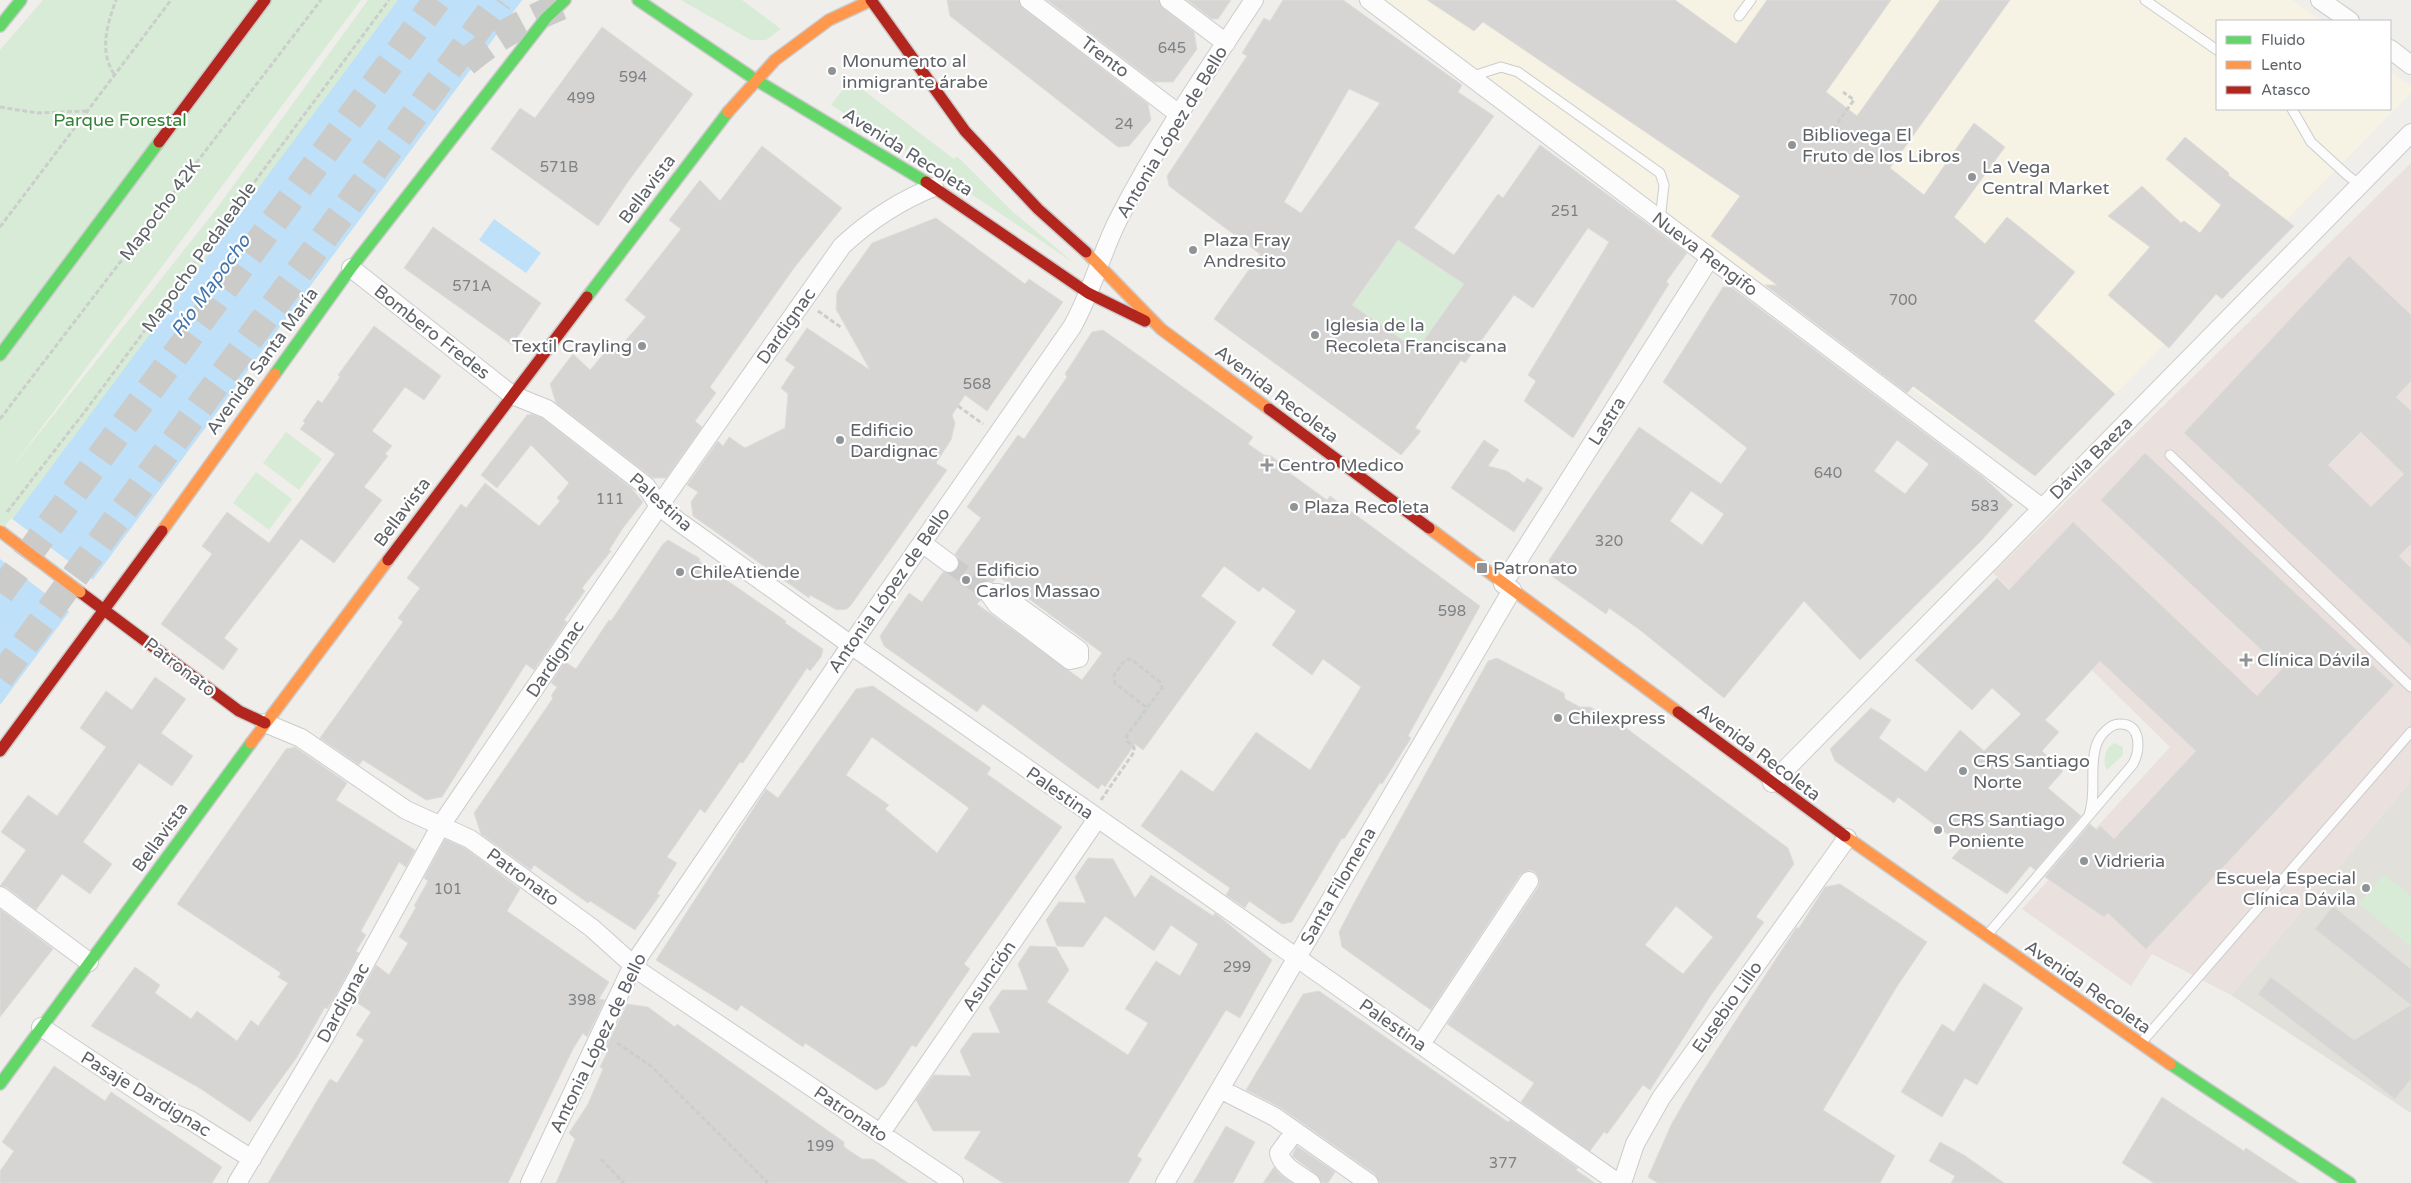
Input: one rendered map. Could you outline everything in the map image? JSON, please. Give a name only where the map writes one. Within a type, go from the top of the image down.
[{"type":"main road","points":[[0,26],[21,0]]},
{"type":"main road","points":[[0,355],[265,0]]},
{"type":"main road","name":"Avenida Santa María","points":[[0,751],[105,610],[351,268],[546,18],[565,0]]},
{"type":"main road","name":"Avenida Recoleta","points":[[638,0],[756,80],[934,187],[1088,293],[1161,329]]},
{"type":"main road","name":"Avenida Recoleta","points":[[871,0],[966,131],[1038,209],[1099,264],[1161,329],[1847,838],[2329,1177],[2350,1183]]},
{"type":"main road","name":"Bellavista","points":[[0,1084],[265,723],[726,114],[775,60],[829,20],[871,0]]},
{"type":"main road","name":"Patronato","points":[[0,532],[239,712],[265,723]]},
{"type":"street","name":"Trento","points":[[1029,0],[1180,115]]},
{"type":"street","points":[[1169,0],[1226,42]]},
{"type":"street","name":"Antonia López de Bello","points":[[530,1183],[633,966],[850,645],[1072,327],[1099,264],[1140,180],[1254,0]]},
{"type":"street","name":"Nueva Rengifo","points":[[1368,0],[2042,508]]},
{"type":"street","points":[[2320,0],[2349,20]]},
{"type":"street","points":[[2391,51],[2411,65]]},
{"type":"street","name":"Dávila Baeza","points":[[1772,783],[2411,133]]},
{"type":"street","name":"Dardignac","points":[[237,1183],[326,1036],[441,825],[803,300],[842,246],[859,230],[895,205],[934,187]]},
{"type":"street","name":"Lastra","points":[[1507,587],[1710,258]]},
{"type":"street","name":"Bombero Fredes","points":[[351,268],[512,395]]},
{"type":"street","name":"Palestina","points":[[512,395],[547,409],[646,486],[660,506],[850,645],[1618,1183]]},
{"type":"street","points":[[922,543],[949,563]]},
{"type":"street","name":"Santa Filomena","points":[[1165,1183],[1297,957],[1507,587]]},
{"type":"street","points":[[989,592],[1004,596],[1079,650],[1079,658],[1070,660],[997,605],[992,600],[989,592]]},
{"type":"street","name":"Patronato","points":[[265,723],[302,738],[406,810],[470,839],[598,933],[633,966],[954,1183]]},
{"type":"street","name":"Asunción","points":[[880,1134],[1094,817]]},
{"type":"street","name":"Eusebio Lillo","points":[[1622,1183],[1635,1144],[1661,1098],[1847,838]]},
{"type":"street","points":[[1421,1044],[1529,881]]},
{"type":"street","points":[[0,896],[89,962]]},
{"type":"street","name":"Pasaje Dardignac","points":[[41,1027],[166,1110],[190,1120],[252,1159]]},
{"type":"street","points":[[1220,1089],[1276,1117],[1369,1183]]},
{"type":"street","points":[[1295,1131],[1280,1153],[1280,1158],[1284,1164],[1311,1183]]},
{"type":"lane","points":[[1740,16],[1751,0]]},
{"type":"lane","points":[[2145,0],[2216,49]]},
{"type":"lane","points":[[1470,77],[1501,67],[1518,72],[1660,173],[1664,185],[1660,220]]},
{"type":"lane","points":[[2293,110],[2310,142],[2346,175],[2360,185]]},
{"type":"lane","points":[[2170,455],[2411,687]]},
{"type":"lane","points":[[1986,936],[2089,815],[2138,755],[2139,741],[2134,731],[2126,725],[2119,723],[2110,727],[2100,736],[2096,746],[2093,803],[2089,815]]},
{"type":"lane","points":[[2140,1044],[2411,732]]},
{"type":"path","points":[[114,74],[105,54],[108,24],[116,0]]},
{"type":"path","points":[[0,227],[171,0]]},
{"type":"path","name":"Mapocho 42K","points":[[0,419],[320,0]]},
{"type":"path","name":"Mapocho Pedaleable","points":[[7,513],[86,410],[389,0]]},
{"type":"path","points":[[1833,129],[1854,100],[1843,92]]},
{"type":"path","points":[[0,107],[37,113],[86,111]]},
{"type":"path","points":[[803,300],[842,328]]},
{"type":"path","points":[[958,406],[998,434]]},
{"type":"path","points":[[1094,817],[1134,752],[1134,748],[1127,741],[1127,735],[1162,688],[1162,683],[1131,659],[1125,660],[1114,675],[1115,683],[1147,708]]},
{"type":"path","points":[[601,1033],[647,1063],[768,1183]]},
{"type":"path","points":[[601,1158],[624,1183]]},
{"type":"shaded area","name":"La Vega Central Market","points":[[1379,0],[2292,0],[2320,20],[2216,20],[2216,110],[2391,110],[2391,72],[2411,86],[2411,93],[2035,476],[1707,244]]},
{"type":"shaded area","name":"Clínica Dávila","points":[[2411,163],[2411,781],[2231,995],[2152,954],[2131,986],[2022,909],[2170,747],[1993,573]]},
{"type":"shaded area","name":"Escuela Especial Clínica Dávila","points":[[2411,781],[2411,1113],[2231,995]]},
{"type":"green space","name":"Parque Forestal","points":[[43,0],[361,0],[10,470],[214,212],[368,0],[522,0],[0,705],[0,50]]},
{"type":"green space","points":[[681,0],[742,0],[781,29],[766,40],[751,40]]},
{"type":"green space","points":[[850,80],[954,159],[957,156],[1013,212],[1074,263],[913,155],[831,105]]},
{"type":"green space","points":[[1398,240],[1464,284],[1417,350],[1352,305]]},
{"type":"green space","points":[[286,432],[322,459],[299,490],[263,463]]},
{"type":"green space","points":[[256,472],[292,499],[269,530],[233,503]]},
{"type":"green space","points":[[2115,743],[2123,747],[2123,755],[2107,770],[2105,767],[2105,755],[2109,747]]},
{"type":"green space","points":[[2384,874],[2411,896],[2411,947],[2359,904]]},
{"type":"water","name":"Río Mapocho","points":[[398,0],[522,0],[0,705],[0,536]]},
{"type":"water","points":[[494,219],[541,253],[526,273],[479,240]]},
{"type":"pier","points":[[11,518],[95,581],[71,613],[0,559],[0,532]]},
{"type":"building","points":[[947,0],[1019,0],[1023,8],[1148,104],[1151,120],[1129,146],[1118,147],[950,16]]},
{"type":"building","points":[[1047,0],[1159,0],[1163,8],[1194,32],[1197,49],[1173,82],[1154,82]]},
{"type":"building","points":[[1187,0],[1231,0],[1218,19],[1212,19]]},
{"type":"building","points":[[1283,0],[1343,0],[1462,85],[1458,92],[1494,116],[1414,228],[1454,255],[1498,194],[1503,198],[1540,145],[1687,253],[1666,282],[1669,284],[1573,438],[1524,401],[1536,381],[1528,375],[1609,242],[1588,228],[1533,308],[1514,295],[1465,363],[1461,360],[1415,428],[1421,431],[1401,455],[1214,319],[1260,254],[1169,186],[1167,176],[1247,56],[1242,53],[1264,18],[1270,21]],"holes":[[[1349,89],[1380,103],[1301,213],[1284,202]],[[1398,240],[1464,284],[1417,350],[1352,305]]]},
{"type":"building","points":[[1427,0],[1675,0],[1736,44],[1767,0],[1891,0],[1826,92],[1857,116],[1940,0],[2010,0],[1890,168],[1924,195],[1974,123],[2005,147],[1954,217],[1985,244],[2007,217],[2075,272],[2034,321],[2115,394],[2035,476],[1913,386],[1907,393],[1765,285],[1777,285],[1711,236],[1740,196],[1483,22],[1474,31]]},
{"type":"building","points":[[602,27],[693,94],[627,183],[598,226],[491,149],[520,108],[535,118]]},
{"type":"building","points":[[2185,137],[2229,173],[2228,175],[2294,226],[2222,299],[2216,294],[2169,348],[2108,295],[2150,247],[2108,216],[2142,186],[2181,223],[2184,221],[2200,233],[2221,205],[2166,159]]},
{"type":"building","points":[[762,146],[842,208],[794,268],[710,387],[716,393],[695,421],[702,427],[666,478],[653,478],[556,403],[550,384],[573,354],[590,370],[612,344],[618,349],[646,317],[625,300],[681,229],[669,220],[700,180],[720,201]]},
{"type":"building","points":[[936,218],[1025,284],[1029,279],[1063,302],[987,411],[965,395],[952,415],[955,423],[951,440],[936,463],[947,470],[851,605],[847,609],[837,610],[810,595],[809,598],[693,516],[691,502],[698,492],[687,485],[718,441],[723,446],[729,437],[745,448],[785,428],[788,394],[781,388],[795,367],[785,360],[807,328],[870,370],[836,309],[837,292],[872,243]]},
{"type":"building","points":[[433,227],[541,303],[512,345],[404,268]]},
{"type":"building","points":[[2349,256],[2411,315],[2411,381],[2396,397],[2411,411],[2411,544],[2399,556],[2411,568],[2411,646],[2184,433]],"holes":[[[2361,432],[2404,474],[2371,507],[2328,465]]]},
{"type":"building","points":[[1723,287],[1731,287],[1983,477],[2013,505],[1981,541],[1860,660],[1804,601],[1724,698],[1640,630],[1609,608],[1606,614],[1553,577],[1549,560],[1639,427],[1721,484],[1747,448],[1663,382]],"holes":[[[1897,440],[1929,464],[1905,494],[1874,471]],[[1691,491],[1724,514],[1702,545],[1670,521]]]},
{"type":"building","points":[[374,326],[441,376],[424,400],[405,387],[372,431],[392,446],[385,454],[388,456],[364,487],[382,500],[334,563],[301,539],[224,638],[238,649],[223,670],[161,624],[212,554],[202,546],[227,512],[269,543],[335,454],[300,429],[305,423],[303,421],[318,400],[322,403],[340,377],[338,375]]},
{"type":"building","points":[[1103,330],[1253,437],[1248,444],[1284,465],[1284,469],[1327,500],[1330,496],[1480,606],[1408,736],[1411,738],[1382,784],[1380,783],[1344,839],[1342,838],[1292,922],[1282,924],[1249,901],[1245,908],[1226,895],[1230,888],[1141,826],[1181,770],[1213,792],[1256,732],[1310,770],[1361,687],[1323,659],[1312,675],[1272,645],[1296,611],[1263,587],[1259,592],[1224,566],[1201,596],[1236,622],[1143,750],[1135,744],[1105,787],[1102,784],[1098,789],[983,704],[977,712],[884,646],[880,636],[909,593],[922,602],[943,572],[953,573],[958,569],[959,559],[955,554],[981,518],[967,507],[1018,435],[1024,439],[1067,377],[1065,374],[1092,332]],"holes":[[[998,576],[1102,653],[1082,680],[977,604],[981,600],[977,592],[978,586],[986,581],[993,582]]]},
{"type":"building","points":[[532,414],[542,418],[631,488],[643,502],[623,528],[609,550],[611,551],[582,588],[585,591],[564,620],[567,622],[534,670],[526,664],[442,797],[426,800],[363,760],[359,765],[320,738],[403,622],[398,618],[420,588],[407,578],[461,504],[466,508],[485,483],[539,526],[560,501],[557,498],[569,483],[531,445],[497,488],[481,475],[527,415]]},
{"type":"building","points":[[1484,440],[1499,450],[1488,466],[1507,471],[1524,483],[1527,478],[1543,488],[1514,532],[1451,488]]},
{"type":"building","points":[[2145,453],[2394,685],[2146,949],[2108,913],[2104,917],[2045,877],[2090,824],[2097,830],[2100,826],[2114,839],[2196,751],[2100,661],[2045,720],[2059,732],[2042,751],[2063,771],[2048,788],[2081,816],[2035,870],[2030,866],[2007,894],[1952,858],[1963,846],[1898,797],[1894,803],[1835,761],[1830,749],[1871,708],[1891,720],[1879,738],[1926,772],[1960,730],[1984,751],[2021,714],[1992,688],[1972,710],[1915,660],[1997,578],[2009,590],[2073,522],[2257,696],[2282,669],[2101,500]]},
{"type":"building","points":[[668,540],[699,558],[700,562],[823,649],[821,657],[810,671],[807,668],[743,763],[740,762],[705,813],[700,809],[667,857],[677,863],[657,894],[660,895],[635,930],[590,901],[588,903],[534,865],[531,870],[481,834],[474,813],[553,698],[551,696],[557,687],[551,683],[565,662],[576,669],[663,544]]},
{"type":"building","points":[[1497,658],[1564,693],[1565,699],[1580,707],[1590,707],[1622,725],[1788,848],[1794,864],[1756,917],[1764,922],[1711,995],[1650,1090],[1643,1085],[1607,1134],[1604,1132],[1590,1151],[1521,1102],[1534,1083],[1447,1024],[1538,887],[1540,881],[1535,872],[1529,870],[1520,875],[1431,1010],[1342,947],[1339,932],[1488,661]],"holes":[[[1676,906],[1713,937],[1683,974],[1645,945]]]},
{"type":"building","points":[[155,677],[186,699],[161,733],[193,756],[172,786],[139,763],[83,842],[112,864],[90,894],[62,874],[36,910],[6,887],[0,886],[26,850],[1,832],[28,795],[57,816],[106,747],[80,728],[106,691],[132,710]]},
{"type":"building","points":[[873,686],[991,768],[987,774],[1062,827],[964,964],[970,969],[916,1047],[912,1045],[885,1085],[876,1090],[805,1043],[803,1047],[741,1005],[737,1011],[656,960],[766,789],[778,798],[856,689]],"holes":[[[872,737],[969,808],[937,853],[885,809],[889,805],[846,775]]]},
{"type":"building","points":[[295,747],[347,783],[336,800],[415,850],[406,867],[399,862],[361,931],[366,935],[356,951],[359,953],[333,1000],[327,1009],[325,1007],[297,1057],[250,1122],[201,1089],[91,1026],[135,967],[160,985],[155,993],[191,1019],[197,1011],[237,1041],[251,1020],[258,1026],[288,983],[278,977],[281,973],[177,904],[286,749]]},
{"type":"building","points":[[445,839],[465,848],[520,889],[507,911],[609,982],[599,999],[605,1000],[587,1037],[583,1033],[573,1049],[508,1183],[268,1183],[330,1079],[337,1083],[364,1040],[356,1035],[371,1012],[356,1002],[376,965],[389,975],[408,943],[399,937],[416,907],[414,906],[428,881],[424,878]]},
{"type":"building","points":[[1088,858],[1113,859],[1135,898],[1151,875],[1213,916],[1215,913],[1272,960],[1240,1018],[1226,1010],[1137,1156],[1142,1159],[1128,1183],[1003,1183],[964,1158],[981,1131],[933,1131],[916,1100],[934,1075],[971,1076],[960,1051],[973,1033],[1000,1033],[989,1008],[1002,990],[1028,990],[1018,964],[1030,946],[1056,947],[1069,970],[1047,1002],[1128,1055],[1148,1023],[1125,1009],[1156,961],[1180,976],[1198,944],[1171,925],[1154,951],[1105,916],[1083,947],[1057,946],[1046,920],[1059,902],[1086,903],[1075,877]]},
{"type":"building","points":[[1840,884],[1927,942],[1896,988],[1823,1110],[1895,1156],[1880,1183],[1658,1183],[1648,1177],[1672,1123],[1696,1082],[1796,928],[1799,928],[1825,887]]},
{"type":"building","points":[[2333,906],[2411,969],[2411,1005],[2315,929]]},
{"type":"building","points":[[0,909],[53,949],[0,1017]]},
{"type":"building","points":[[2271,977],[2354,1040],[2411,1005],[2411,1079],[2395,1099],[2258,994]]},
{"type":"building","points":[[1984,983],[2023,1008],[1977,1085],[1965,1078],[1942,1117],[1901,1092],[1942,1024],[1954,1032]]},
{"type":"building","points":[[1319,991],[1508,1122],[1510,1120],[1578,1168],[1576,1170],[1595,1183],[1380,1183],[1375,1174],[1281,1108],[1246,1090],[1303,994]]},
{"type":"building","points":[[627,1004],[648,1007],[675,1027],[677,1024],[844,1142],[844,1147],[862,1159],[873,1159],[908,1183],[556,1183],[575,1139],[569,1133],[588,1104],[603,1069],[600,1067],[607,1053],[604,1051]]},
{"type":"building","points":[[54,1066],[105,1101],[111,1092],[222,1167],[212,1183],[0,1183],[0,1171],[14,1151],[2,1142]]},
{"type":"building","points":[[2162,1097],[2244,1151],[2246,1148],[2299,1183],[2154,1183],[2122,1163]]},
{"type":"building","points":[[1226,1126],[1255,1142],[1233,1183],[1193,1183]]},
{"type":"building","points":[[1940,1142],[1964,1155],[2004,1183],[1951,1183],[1955,1176],[1929,1161]]},
{"type":"building","points":[[1297,1146],[1335,1172],[1328,1183],[1322,1183],[1317,1175],[1292,1156]]},
{"type":"building","points":[[1274,1167],[1281,1175],[1292,1183],[1263,1183]]},
{"type":"tunnel","points":[[0,593],[437,0]]},
{"type":"tunnel","points":[[0,678],[499,0]]},
{"type":"tunnel","points":[[465,63],[510,31],[561,6]]},
{"type":"tunnel","points":[[949,563],[987,591]]},
{"type":"traffic: fast","points":[[0,26],[21,0]]},
{"type":"traffic: fast","points":[[275,374],[351,268],[546,18],[565,0]]},
{"type":"traffic: fast","points":[[638,0],[756,80],[926,182]]},
{"type":"traffic: fast","points":[[587,297],[728,112]]},
{"type":"traffic: fast","points":[[0,355],[159,142]]},
{"type":"traffic: fast","points":[[0,1084],[251,743]]},
{"type":"traffic: fast","points":[[2170,1064],[2350,1183]]},
{"type":"traffic: slow","points":[[728,112],[775,60],[829,20],[872,0]]},
{"type":"traffic: slow","points":[[1086,252],[1161,329],[1269,409]]},
{"type":"traffic: slow","points":[[162,531],[275,374]]},
{"type":"traffic: slow","points":[[1429,528],[1678,712]]},
{"type":"traffic: slow","points":[[0,531],[80,592]]},
{"type":"traffic: slow","points":[[251,743],[388,560]]},
{"type":"traffic: slow","points":[[1845,836],[2170,1064]]},
{"type":"traffic: jam","points":[[159,142],[265,0]]},
{"type":"traffic: jam","points":[[871,0],[965,131],[1038,209],[1086,252]]},
{"type":"traffic: jam","points":[[926,182],[1088,293],[1145,321]]},
{"type":"traffic: jam","points":[[388,560],[587,297]]},
{"type":"traffic: jam","points":[[1269,409],[1429,528]]},
{"type":"traffic: jam","points":[[0,751],[162,531]]},
{"type":"traffic: jam","points":[[80,592],[239,711],[265,723]]},
{"type":"traffic: jam","points":[[1678,712],[1845,836]]},
{"type":"place","name":"Monumento al inmigrante árabe","points":[[832,71]]},
{"type":"place","name":"Bibliovega El Fruto de los Libros","points":[[1792,145]]},
{"type":"place","name":"La Vega Central Market","points":[[1972,177]]},
{"type":"place","name":"Plaza Fray Andresito","points":[[1193,250]]},
{"type":"place","name":"Iglesia de la Recoleta Franciscana","points":[[1315,335]]},
{"type":"place","name":"Textil Crayling","points":[[642,346]]},
{"type":"place","name":"Edificio Dardignac","points":[[840,440]]},
{"type":"place","name":"Centro Medico","points":[[1267,465]]},
{"type":"place","name":"Plaza Recoleta","points":[[1294,507]]},
{"type":"place","name":"Patronato","points":[[1482,568]]},
{"type":"place","name":"ChileAtiende","points":[[680,572]]},
{"type":"place","name":"Edificio Carlos Massao","points":[[966,580]]},
{"type":"place","name":"Clínica Dávila","points":[[2246,660]]},
{"type":"place","name":"Chilexpress","points":[[1558,718]]},
{"type":"place","name":"CRS Santiago Norte","points":[[1963,771]]},
{"type":"place","name":"CRS Santiago Poniente","points":[[1938,830]]},
{"type":"place","name":"Vidrieria","points":[[2084,861]]},
{"type":"place","name":"Escuela Especial Clínica Dávila","points":[[2366,888]]}]
